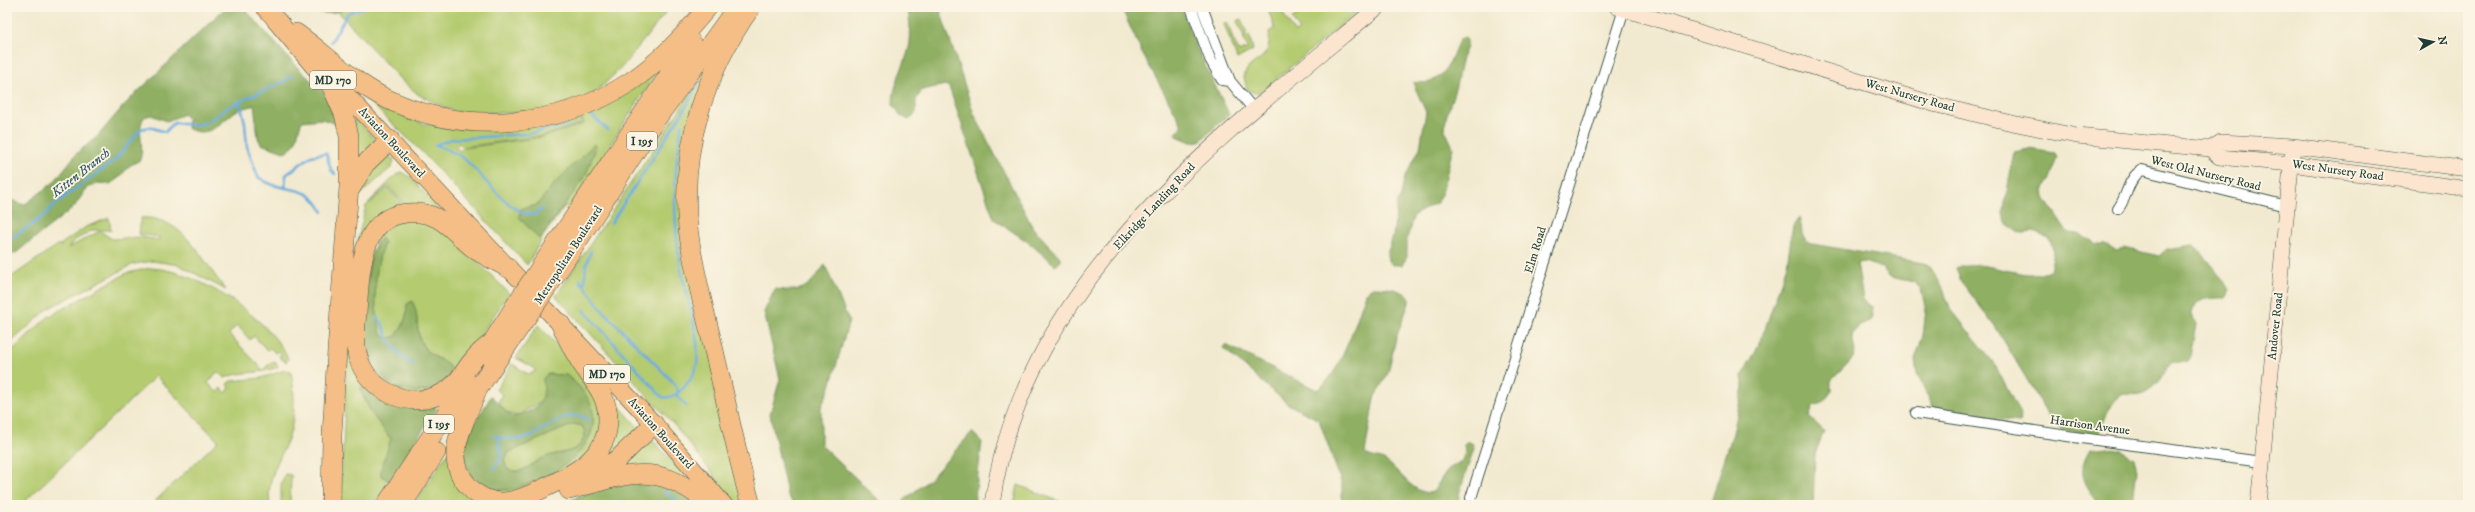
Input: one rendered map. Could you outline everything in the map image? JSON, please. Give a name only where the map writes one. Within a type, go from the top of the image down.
[{"type":"highway","points":[[270,13],[323,52],[357,82],[396,103],[445,118],[495,122],[552,115],[576,108],[611,93],[639,75],[669,51],[708,7]]},
{"type":"highway","name":"Metropolitan Boulevard","points":[[402,505],[478,388],[521,312],[677,62],[717,7]]},
{"type":"highway","name":"Metropolitan Boulevard","points":[[547,272],[738,7]]},
{"type":"highway","points":[[751,7],[723,52],[702,103],[691,146],[687,201],[694,264],[751,505]]},
{"type":"highway","points":[[270,13],[332,87],[338,100],[349,136],[348,198],[334,389],[331,505]]},
{"type":"highway","points":[[348,198],[358,172],[390,140]]},
{"type":"highway","points":[[492,343],[475,357],[452,387],[436,396],[421,400],[404,398],[389,394],[375,385],[362,366],[356,343],[363,252],[369,238],[381,225],[399,215],[419,213],[440,220],[477,251],[513,273]]},
{"type":"highway","name":"Metropolitan Boulevard","points":[[386,505],[492,343],[521,312]]},
{"type":"highway","points":[[478,388],[456,451],[460,474],[475,492],[496,501],[514,500],[550,486],[589,462],[599,450],[605,436],[608,420],[606,408],[600,389],[576,356],[560,323]]},
{"type":"highway","points":[[569,490],[618,459],[654,424]]},
{"type":"highway","points":[[534,505],[569,490],[618,476],[651,474],[681,483],[711,505]]},
{"type":"main road","name":"Elkridge Landing Road","points":[[992,505],[1004,450],[1014,414],[1030,378],[1052,334],[1077,297],[1127,231],[1169,187],[1254,110],[1378,7]]},
{"type":"main road","name":"West Nursery Road","points":[[1621,8],[1937,105],[2012,123],[2077,136],[2210,149],[2219,157],[2291,164],[2468,189]]},
{"type":"main road","name":"Aviation Boulevard","points":[[270,13],[513,273]]},
{"type":"main road","name":"West Nursery Road","points":[[2210,149],[2221,142],[2292,146],[2468,169]]},
{"type":"main road","name":"Andover Road","points":[[2258,505],[2292,146]]},
{"type":"main road","name":"Aviation Boulevard","points":[[547,310],[654,424],[724,505]]},
{"type":"street","points":[[1191,7],[1215,69],[1222,80],[1230,82]]},
{"type":"street","points":[[1202,7],[1230,82],[1254,110]]},
{"type":"street","name":"Elm Road","points":[[1471,498],[1621,8]]},
{"type":"street","name":"West Old Nursery Road","points":[[2118,209],[2125,201],[2134,174],[2142,170],[2287,206]]},
{"type":"street","name":"Harrison Avenue","points":[[1916,413],[2103,441],[2262,462]]},
{"type":"green space","points":[[226,7],[243,7],[294,64],[325,94],[336,120],[336,124],[322,119],[302,121],[295,143],[289,150],[284,152],[261,144],[258,138],[254,105],[236,111],[214,128],[202,132],[187,128],[188,119],[184,114],[167,121],[151,115],[144,117],[141,127],[142,148],[140,160],[129,166],[120,177],[110,184],[97,183],[87,188],[74,207],[17,252],[7,256],[7,219],[10,213],[7,211],[7,198],[24,205],[53,183],[77,153],[97,137],[125,104]]},
{"type":"green space","points":[[310,7],[344,7],[341,11],[321,13]]},
{"type":"green space","points":[[334,7],[670,7],[624,65],[595,93],[547,114],[455,112],[419,95],[400,79]]},
{"type":"green space","points":[[908,7],[939,7],[974,114],[1033,228],[1060,257],[1060,262],[1055,265],[1028,242],[994,219],[949,87],[945,85],[922,90],[916,100],[916,113],[909,120],[901,116],[893,104],[895,89],[910,43]]},
{"type":"green space","points":[[1121,7],[1181,7],[1198,51],[1229,114],[1200,141],[1191,142],[1175,135],[1181,128],[1181,123],[1142,53]]},
{"type":"green space","points":[[1267,7],[1279,7],[1295,33],[1299,30],[1292,18],[1309,7],[1363,7],[1262,91],[1254,93],[1247,89],[1244,77],[1250,66],[1264,55],[1269,42],[1269,32],[1275,29]]},
{"type":"green space","points":[[1241,19],[1247,33],[1243,35],[1237,21]]},
{"type":"green space","points":[[1227,22],[1233,39],[1230,40],[1224,24]]},
{"type":"green space","points":[[1249,35],[1253,50],[1237,59],[1231,42],[1234,41],[1239,52],[1248,48],[1243,37]]},
{"type":"green space","points":[[1465,37],[1467,39],[1467,46],[1461,61],[1456,86],[1446,118],[1445,130],[1453,147],[1442,193],[1438,202],[1414,215],[1407,238],[1407,257],[1402,265],[1392,265],[1388,261],[1387,254],[1393,237],[1397,203],[1401,196],[1404,180],[1420,148],[1426,112],[1413,83],[1425,83],[1436,79],[1449,64],[1460,39]]},
{"type":"green space","points":[[712,61],[684,161],[746,505],[737,505],[676,427],[556,296]]},
{"type":"green space","points":[[663,63],[575,199],[569,207],[565,206],[544,235],[527,265],[423,153],[349,82],[407,118],[425,124],[573,114],[575,121],[581,119],[583,123],[543,136],[463,147],[459,143],[455,147],[460,151],[463,148],[543,137],[584,124],[579,112]],"holes":[[[594,144],[596,146],[585,177],[539,239],[524,208],[537,205],[552,186]]]},
{"type":"green space","points":[[354,120],[358,121],[379,144],[356,168]]},
{"type":"green space","points":[[594,144],[596,148],[585,177],[539,239],[519,217],[521,209],[537,205],[552,186]]},
{"type":"green space","points":[[2029,149],[2055,153],[2057,157],[2050,179],[2044,188],[2045,198],[2068,233],[2084,236],[2096,245],[2106,245],[2116,250],[2124,248],[2159,256],[2167,249],[2194,245],[2217,272],[2229,290],[2226,298],[2215,298],[2200,301],[2193,308],[2191,314],[2197,324],[2191,356],[2186,362],[2172,363],[2156,384],[2145,392],[2139,394],[2122,395],[2117,399],[2109,410],[2099,436],[2063,430],[2051,420],[1995,326],[1960,280],[1956,268],[1963,265],[1972,265],[2031,274],[2050,270],[2054,252],[2049,238],[2034,232],[2021,233],[2007,224],[2003,214],[2014,152]]},
{"type":"green space","points":[[388,155],[394,160],[392,167],[355,199],[359,180]]},
{"type":"green space","points":[[402,172],[410,177],[446,217],[376,222],[370,386],[360,391],[372,414],[391,439],[385,457],[385,479],[390,480],[374,505],[337,505],[342,469],[351,268],[366,206],[388,188],[401,202],[395,206],[397,209],[403,202],[388,186],[368,203],[397,174]]},
{"type":"green space","points":[[109,218],[111,230],[93,230],[75,240],[68,248],[100,231],[112,239],[140,237],[160,240],[160,237],[139,234],[141,218],[156,219],[169,224],[191,243],[226,290],[179,265],[153,261],[134,264],[49,308],[7,346],[7,280],[59,244],[61,247],[61,244],[86,227]]},
{"type":"green space","points":[[416,218],[436,223],[446,230],[509,293],[450,381],[434,392],[414,395],[395,392],[381,384],[372,373],[366,360],[364,348],[370,364],[381,379],[392,386],[408,391],[418,392],[437,389],[449,378],[451,369],[446,363],[427,351],[423,345],[418,333],[415,308],[412,302],[407,304],[404,322],[395,337],[386,338],[381,334],[378,323],[375,288],[380,254],[384,243],[381,238],[375,246],[370,258],[367,273],[365,289],[364,345],[363,329],[365,266],[368,252],[375,238],[388,226],[398,221]]},
{"type":"green space","points":[[1799,218],[1803,236],[1812,244],[1923,263],[1931,268],[1942,286],[1950,308],[1995,365],[2021,416],[2020,422],[1944,413],[1933,407],[1917,374],[1915,360],[1923,335],[1926,310],[1921,289],[1914,282],[1890,277],[1882,268],[1864,262],[1857,263],[1863,300],[1873,308],[1871,320],[1860,325],[1852,334],[1855,352],[1853,358],[1831,381],[1831,392],[1823,403],[1813,406],[1809,417],[1824,431],[1815,454],[1813,505],[1710,505],[1733,433],[1743,387],[1742,375],[1756,351],[1765,329],[1787,264],[1793,226]]},
{"type":"green space","points":[[381,238],[384,243],[380,254],[375,288],[378,323],[381,334],[386,338],[395,337],[404,322],[407,304],[412,301],[415,307],[418,333],[423,345],[427,351],[446,363],[451,369],[449,378],[432,390],[411,392],[392,386],[373,369],[364,347],[367,284],[371,256]]},
{"type":"green space","points":[[825,265],[849,321],[829,390],[821,407],[821,445],[884,505],[794,505],[787,494],[770,414],[780,379],[764,312],[775,289],[793,290],[804,287],[814,279]]},
{"type":"green space","points":[[150,268],[168,270],[187,277],[208,286],[229,298],[266,328],[279,344],[288,359],[286,362],[279,357],[281,354],[278,351],[275,353],[270,348],[267,350],[254,336],[250,340],[237,325],[229,334],[263,370],[271,362],[276,363],[278,367],[265,371],[238,374],[225,378],[217,372],[208,383],[217,392],[221,388],[226,393],[230,388],[227,384],[231,381],[261,378],[285,370],[291,372],[294,397],[294,414],[291,431],[274,470],[269,495],[270,505],[151,505],[218,441],[156,376],[21,505],[7,505],[7,355],[48,317],[127,273]]},
{"type":"green space","points":[[1372,287],[1397,290],[1409,297],[1409,303],[1396,338],[1388,373],[1374,398],[1365,453],[1369,456],[1382,459],[1387,462],[1414,487],[1426,493],[1433,492],[1447,470],[1463,460],[1465,452],[1464,445],[1467,441],[1473,444],[1474,448],[1459,494],[1458,505],[1342,505],[1342,484],[1319,420],[1288,404],[1223,348],[1225,345],[1228,346],[1317,390],[1333,373],[1340,360],[1353,331],[1366,293]]},
{"type":"green space","points":[[538,325],[591,381],[588,383],[597,401],[601,417],[600,431],[595,443],[587,454],[561,472],[518,493],[502,495],[488,492],[477,487],[470,479],[465,469],[463,458],[464,446],[467,434],[474,423],[465,445],[466,463],[475,478],[488,487],[497,490],[506,490],[518,487],[555,471],[570,461],[582,449],[590,435],[593,421],[591,405],[582,390],[566,375],[547,374],[543,379],[545,391],[542,401],[516,416],[506,412],[498,402],[502,396],[500,392],[496,390],[512,364],[528,374],[535,372],[534,368],[516,358]]},
{"type":"green space","points":[[547,374],[566,375],[582,390],[591,405],[593,421],[590,435],[582,449],[570,461],[555,471],[513,489],[497,489],[483,484],[472,474],[465,461],[468,437],[475,423],[491,396],[506,412],[513,417],[528,412],[538,405],[541,400],[544,388],[543,379]],"holes":[[[574,424],[582,426],[585,432],[583,440],[575,449],[543,458],[522,470],[512,471],[507,469],[504,460],[509,452]]]},
{"type":"green space","points":[[367,386],[435,405],[436,410],[390,480],[381,476],[381,469],[391,439],[372,414],[360,388]]},
{"type":"green space","points":[[613,399],[639,428],[616,456],[587,470]]},
{"type":"green space","points":[[574,424],[582,426],[585,432],[583,440],[575,449],[543,458],[522,470],[512,471],[507,469],[504,460],[509,452]]},
{"type":"green space","points":[[972,432],[982,442],[974,505],[898,505],[929,480]]},
{"type":"green space","points":[[648,439],[652,440],[686,476],[683,479],[608,470]]},
{"type":"green space","points":[[2108,447],[2121,450],[2134,458],[2137,470],[2132,505],[2099,505],[2086,484],[2083,472],[2084,465],[2091,449]]},
{"type":"green space","points":[[449,451],[492,505],[413,505]]},
{"type":"green space","points":[[285,474],[291,475],[290,505],[281,505],[281,484]]},
{"type":"green space","points":[[664,481],[699,505],[561,505],[601,486]]},
{"type":"green space","points":[[1018,485],[1068,505],[1014,505]]},
{"type":"waterway","name":"Kitten Branch","points":[[331,42],[348,13],[365,7]]},
{"type":"waterway","name":"Kitten Branch","points":[[7,241],[43,217],[55,204],[115,160],[141,129],[150,127],[165,132],[174,123],[194,125],[205,123],[227,108],[293,76]]},
{"type":"waterway","points":[[611,223],[685,109],[700,81]]},
{"type":"waterway","points":[[240,102],[245,123],[247,147],[258,177],[267,183],[302,192],[310,196],[317,202],[323,212]]},
{"type":"waterway","points":[[591,115],[608,130]]},
{"type":"waterway","points":[[435,145],[452,139],[528,134],[569,124]]},
{"type":"waterway","points":[[584,310],[662,397],[668,397],[679,392],[693,375],[697,364],[697,341],[682,274],[675,219],[675,181],[682,125]]},
{"type":"waterway","points":[[436,145],[463,158],[498,194],[517,210],[527,214],[536,214],[542,209]]},
{"type":"waterway","points":[[285,188],[286,175],[311,156],[326,153],[331,170],[335,174]]},
{"type":"waterway","points":[[582,284],[585,281],[586,265],[591,251]]},
{"type":"waterway","points":[[580,280],[603,311],[675,384],[678,392]]},
{"type":"waterway","points":[[377,317],[382,323],[392,345],[413,364]]},
{"type":"waterway","points":[[676,394],[686,406]]},
{"type":"waterway","points":[[494,436],[509,439],[525,438],[564,418],[580,416],[589,420]]},
{"type":"waterway","points":[[494,469],[502,456],[498,437]]},
{"type":"waterway","points":[[664,491],[682,505]]}]
